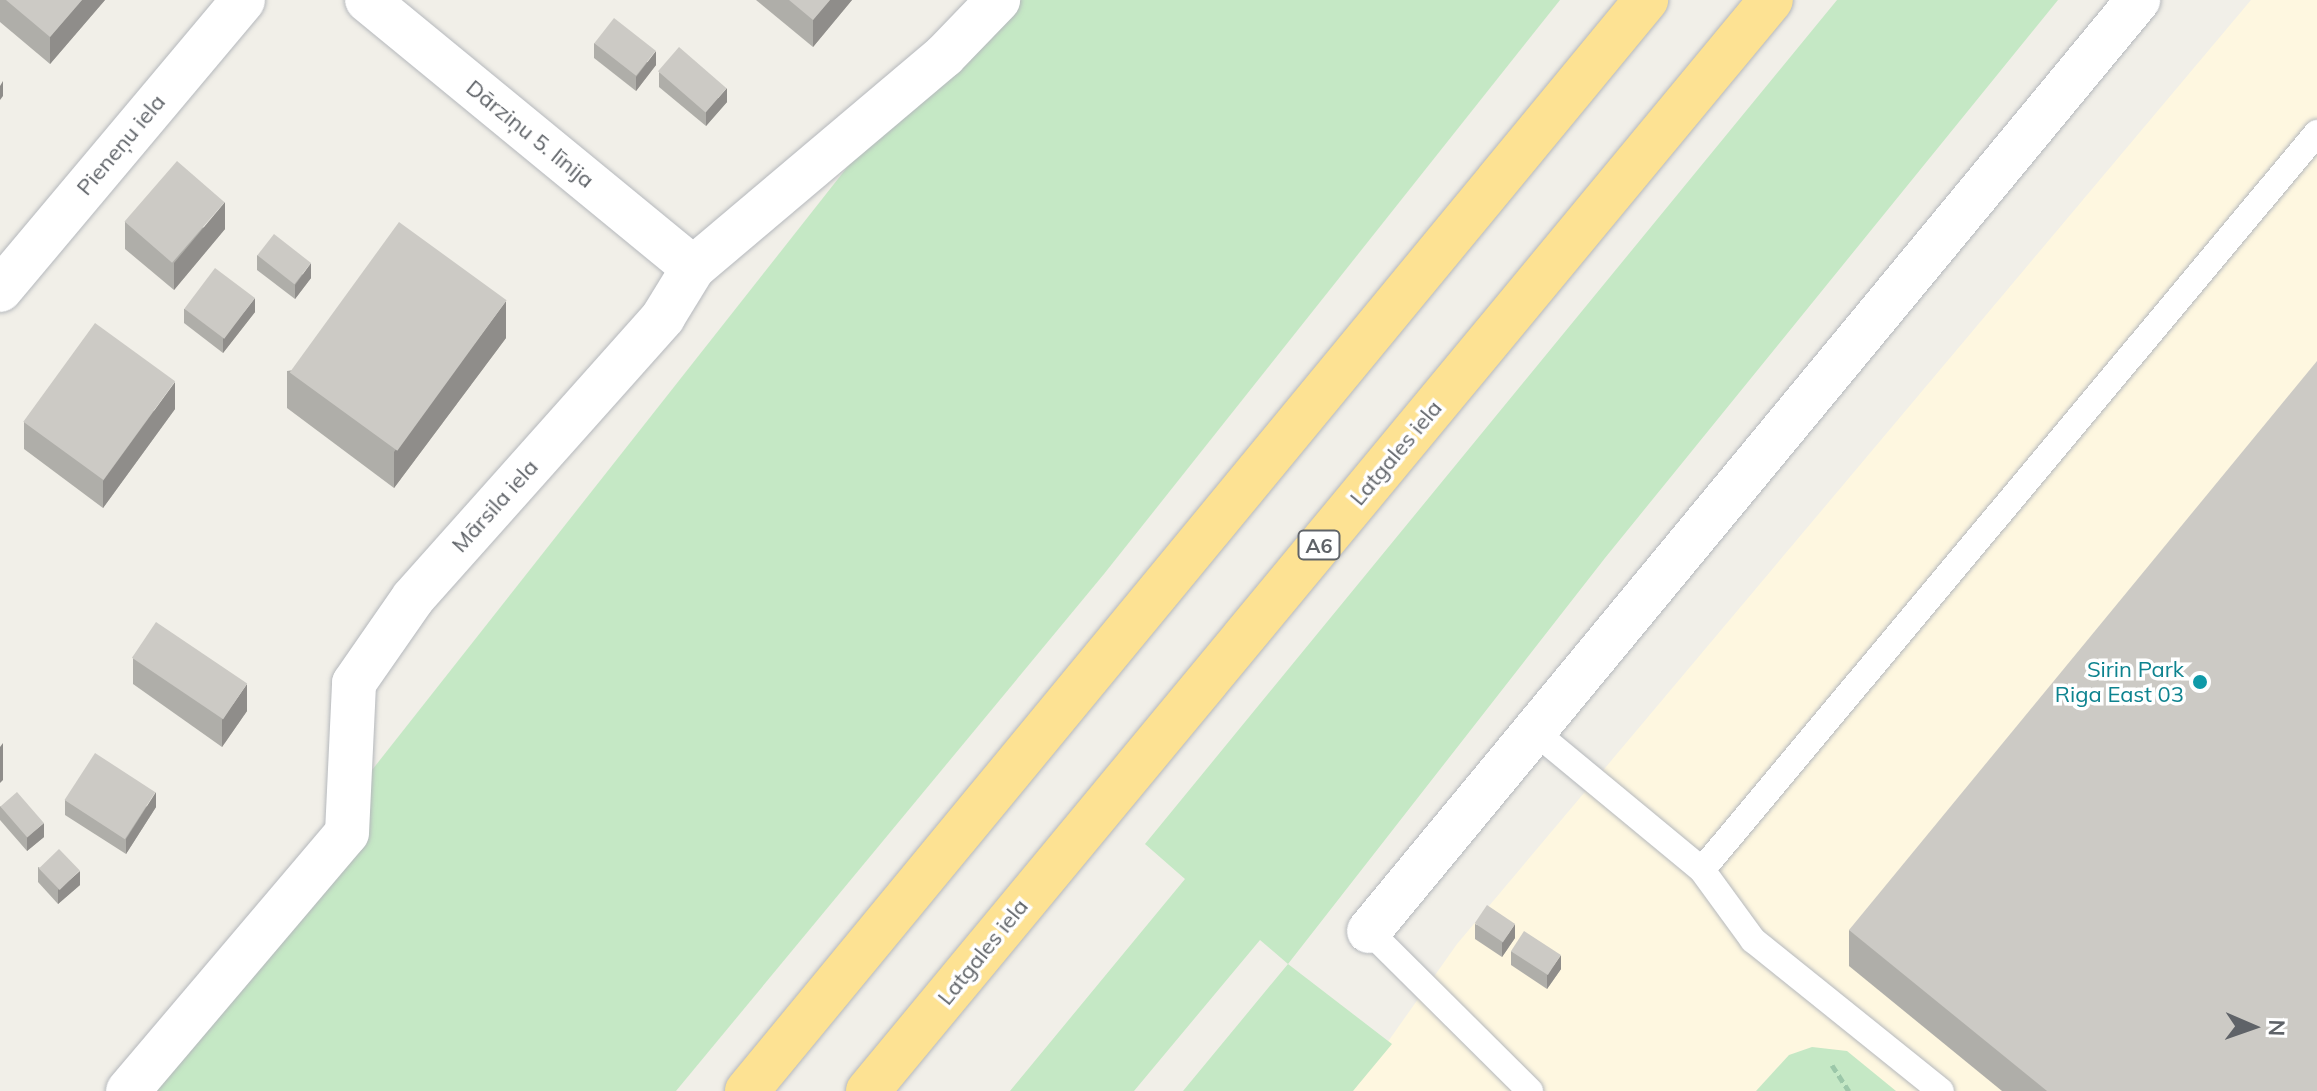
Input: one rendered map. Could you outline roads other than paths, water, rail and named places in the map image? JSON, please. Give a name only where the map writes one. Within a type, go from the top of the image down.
[{"type":"highway","points":[[747,1091],[1646,0]]},
{"type":"highway","name":"Latgales iela","points":[[868,1091],[1771,0]]},
{"type":"street","name":"Pieneņu iela","points":[[0,290],[243,0]]},
{"type":"street","name":"Dārziņu 5. līnija","points":[[367,0],[693,268]]},
{"type":"street","name":"Mārsila iela","points":[[128,1091],[347,833],[354,683],[413,598],[663,317],[693,268],[944,56],[998,0]]},
{"type":"street","points":[[1369,931],[2138,0]]},
{"type":"lane","points":[[1702,870],[2317,133]]},
{"type":"lane","points":[[1534,731],[1702,870],[1753,940],[1941,1091]]},
{"type":"lane","points":[[1369,931],[1530,1091]]},
{"type":"place","name":"Sirin Park Riga East 03","points":[[2200,682]]}]
